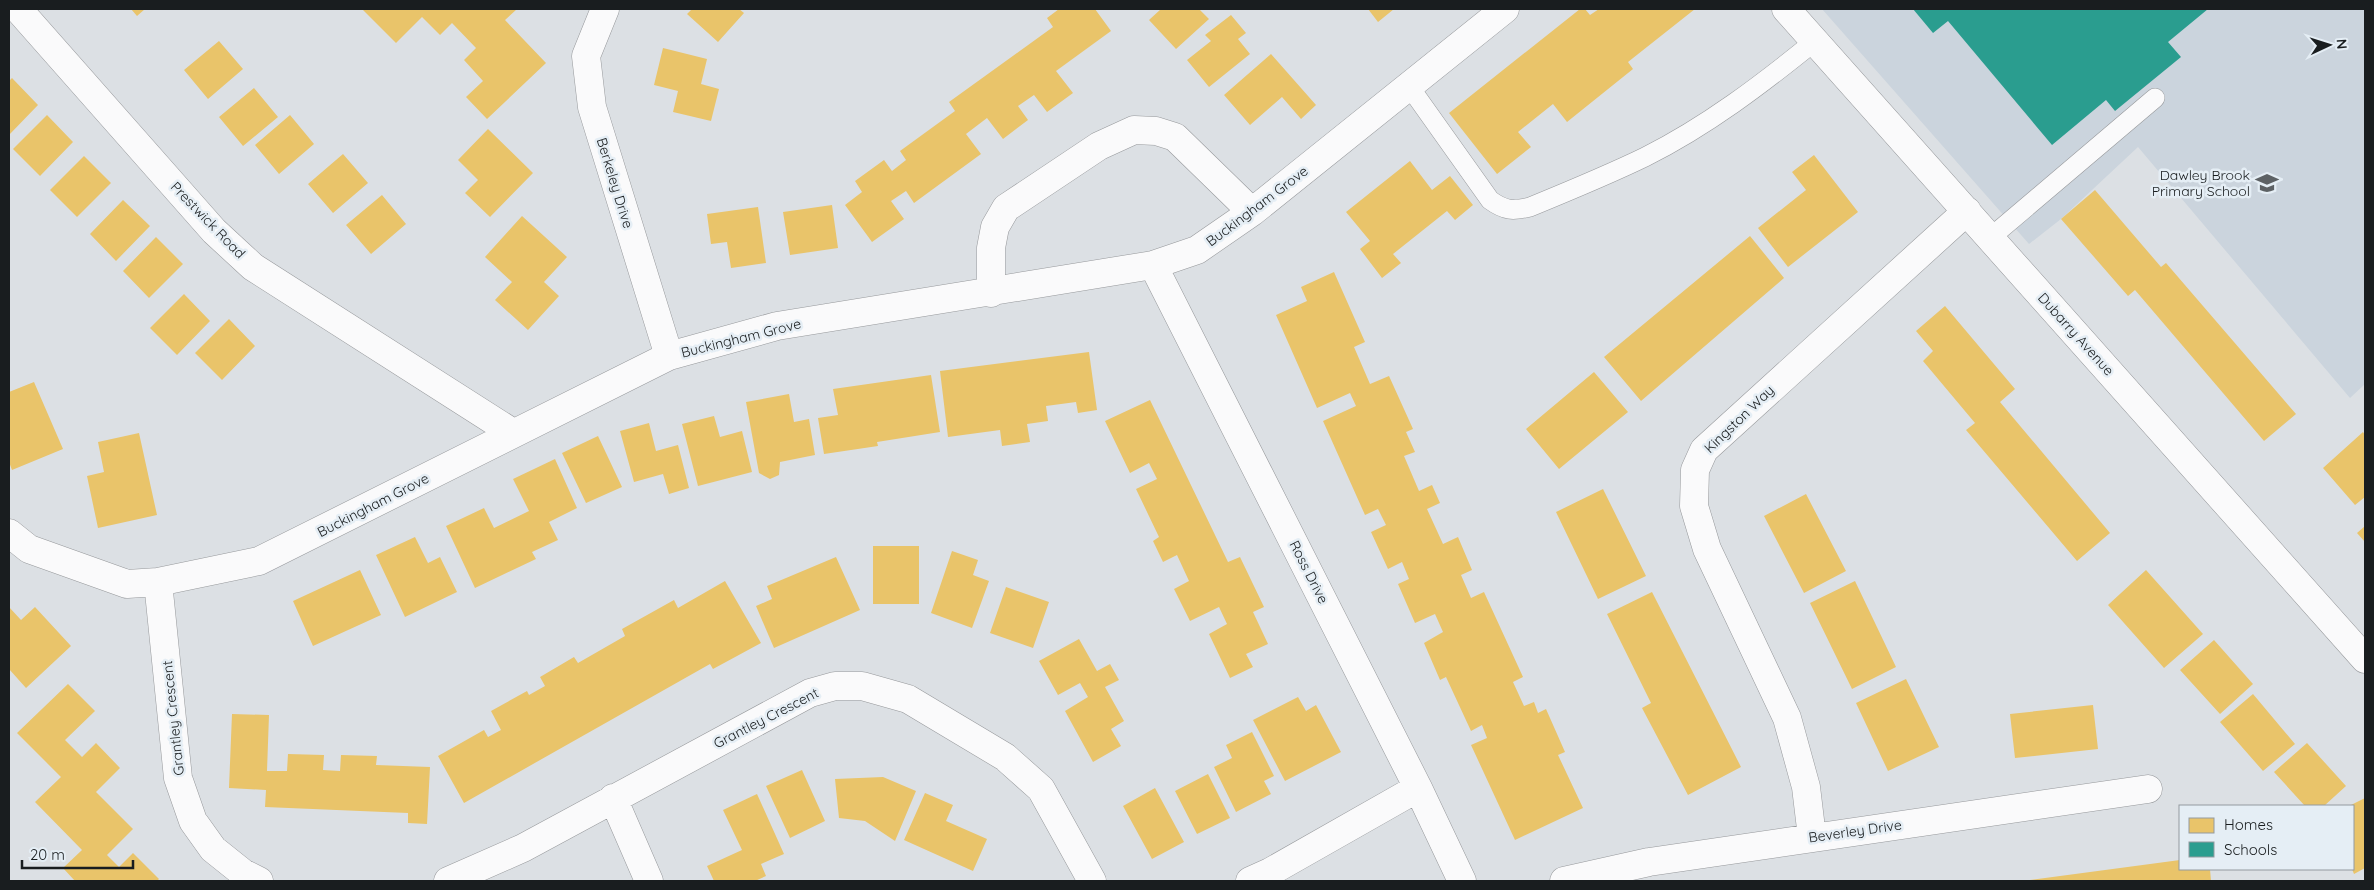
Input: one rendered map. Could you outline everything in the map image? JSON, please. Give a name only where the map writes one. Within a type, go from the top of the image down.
[{"type":"street","name":"Prestwick Road","points":[[18,9],[214,231],[254,267],[513,433]]},
{"type":"street","name":"Berkeley Drive","points":[[605,9],[586,56],[592,107],[669,356]]},
{"type":"street","name":"Buckingham Grove","points":[[9,533],[29,549],[127,584],[158,582],[259,562],[669,356],[777,326],[991,293],[1153,265],[1198,250],[1252,212],[1504,9]]},
{"type":"street","name":"Dubarry Avenue","points":[[1786,9],[2365,659]]},
{"type":"street","points":[[991,293],[991,248],[995,227],[1006,208],[1099,146],[1134,130],[1156,131],[1175,137],[1252,212]]},
{"type":"street","name":"Kingston Way","points":[[1812,837],[1806,787],[1787,718],[1707,549],[1694,506],[1695,470],[1704,450],[1967,211]]},
{"type":"street","name":"Ross Drive","points":[[1153,265],[1418,788],[1462,881]]},
{"type":"street","name":"Grantley Crescent","points":[[158,582],[178,778],[193,821],[213,849],[243,874],[259,881]]},
{"type":"street","name":"Grantley Crescent","points":[[448,881],[522,848],[810,692],[835,686],[862,686],[908,699],[1005,758],[1041,789],[1092,881]]},
{"type":"street","points":[[1250,881],[1270,872],[1418,788]]},
{"type":"street","name":"Beverley Drive","points":[[1564,881],[1649,862],[2148,789]]},
{"type":"street","points":[[613,798],[649,881]]},
{"type":"lane","points":[[1409,86],[1490,200],[1502,209],[1514,211],[1530,207],[1646,156],[1705,122],[1761,85],[1815,40]]},
{"type":"lane","points":[[1990,238],[2155,98]]},
{"type":"shaded area","name":"Dawley Brook Primary School","points":[[1822,9],[2365,9],[2365,384],[2350,398],[2138,147],[2061,219],[2029,244]]},
{"type":"building: Homes","points":[[131,9],[145,9],[137,16]]},
{"type":"building: Homes","points":[[362,9],[517,9],[505,20],[546,63],[487,119],[466,97],[483,81],[464,60],[476,48],[452,23],[440,35],[422,17],[396,43]]},
{"type":"building: Homes","points":[[692,9],[739,9],[744,13],[718,42],[687,14]]},
{"type":"building: Homes","points":[[1059,9],[1095,9],[1111,31],[1056,71],[1073,93],[1047,112],[1034,95],[1018,106],[1028,120],[1003,139],[987,118],[966,134],[981,154],[914,203],[906,191],[891,201],[904,219],[872,242],[845,205],[862,192],[855,181],[884,160],[892,171],[906,160],[900,151],[955,111],[949,102],[1053,27],[1047,18]]},
{"type":"building: Homes","points":[[1161,9],[1199,9],[1209,19],[1176,49],[1149,20]]},
{"type":"building: Homes","points":[[1368,9],[1394,9],[1378,22]]},
{"type":"building: Homes","points":[[1580,9],[1585,9],[1590,15],[1599,9],[1695,9],[1628,62],[1633,69],[1567,122],[1553,104],[1518,132],[1531,147],[1497,174],[1449,113]]},
{"type":"building: Homes","points":[[1231,15],[1246,33],[1238,39],[1250,54],[1209,87],[1187,60],[1211,41],[1205,35]]},
{"type":"building: Homes","points":[[219,41],[243,69],[208,99],[184,70]]},
{"type":"building: Homes","points":[[663,48],[707,59],[701,84],[719,89],[711,121],[673,112],[678,91],[654,85]]},
{"type":"building: Homes","points":[[1271,54],[1316,105],[1301,119],[1282,97],[1250,125],[1224,95]]},
{"type":"building: Homes","points":[[12,78],[38,105],[9,135],[9,81]]},
{"type":"building: Homes","points":[[254,88],[278,117],[243,146],[219,117]]},
{"type":"building: Homes","points":[[47,115],[73,142],[40,176],[13,149]]},
{"type":"building: Homes","points":[[290,115],[314,144],[279,174],[255,145]]},
{"type":"building: Homes","points":[[488,129],[533,173],[490,217],[465,193],[478,180],[458,160]]},
{"type":"building: Homes","points":[[343,154],[368,183],[333,213],[308,184]]},
{"type":"building: Homes","points":[[1814,155],[1858,212],[1788,267],[1758,228],[1806,190],[1792,172]]},
{"type":"building: Homes","points":[[84,156],[111,183],[77,217],[50,190]]},
{"type":"building: Homes","points":[[1410,161],[1432,190],[1450,176],[1473,205],[1455,220],[1447,211],[1393,254],[1401,263],[1382,278],[1360,249],[1370,241],[1346,212]]},
{"type":"building: Homes","points":[[2095,190],[2161,267],[2166,263],[2296,414],[2264,441],[2135,290],[2128,296],[2061,219]]},
{"type":"building: Homes","points":[[382,195],[406,224],[371,254],[346,225]]},
{"type":"building: Homes","points":[[123,200],[150,226],[116,261],[90,234]]},
{"type":"building: Homes","points":[[832,205],[838,248],[790,255],[783,212]]},
{"type":"building: Homes","points":[[758,207],[766,263],[731,268],[727,242],[711,244],[707,214]]},
{"type":"building: Homes","points":[[522,216],[567,257],[544,282],[559,296],[528,330],[495,300],[512,282],[485,257]]},
{"type":"building: Homes","points":[[1750,236],[1784,278],[1641,401],[1604,357]]},
{"type":"building: Homes","points":[[156,237],[183,264],[149,298],[123,271]]},
{"type":"building: Homes","points":[[1334,272],[1365,342],[1354,347],[1370,384],[1389,376],[1413,429],[1406,432],[1415,452],[1404,456],[1419,491],[1432,485],[1440,503],[1427,509],[1443,544],[1458,537],[1472,570],[1461,575],[1471,598],[1484,592],[1523,677],[1513,682],[1524,706],[1534,702],[1538,713],[1546,709],[1565,752],[1558,755],[1583,808],[1515,840],[1471,745],[1487,738],[1482,725],[1471,731],[1446,677],[1440,680],[1424,643],[1443,632],[1435,614],[1415,623],[1398,584],[1409,579],[1402,562],[1388,569],[1371,532],[1386,525],[1378,509],[1365,515],[1323,421],[1356,406],[1350,393],[1317,408],[1276,315],[1307,301],[1301,287]]},
{"type":"building: Homes","points":[[184,294],[210,321],[177,355],[150,328]]},
{"type":"building: Homes","points":[[1945,306],[2015,389],[2000,402],[2110,533],[2077,561],[1966,430],[1975,423],[1923,361],[1933,351],[1916,331]]},
{"type":"building: Homes","points":[[229,319],[255,346],[222,380],[195,353]]},
{"type":"building: Homes","points":[[1089,352],[1097,410],[1078,413],[1076,402],[1046,406],[1048,421],[1027,424],[1030,442],[1002,446],[1000,430],[948,437],[940,371]]},
{"type":"building: Homes","points":[[1594,372],[1628,412],[1559,469],[1526,429]]},
{"type":"building: Homes","points":[[931,375],[940,432],[877,442],[878,446],[824,454],[818,418],[838,415],[833,389]]},
{"type":"building: Homes","points":[[34,382],[63,449],[12,470],[9,462],[9,392]]},
{"type":"building: Homes","points":[[789,394],[794,422],[809,419],[815,455],[780,462],[779,475],[770,479],[759,473],[746,402]]},
{"type":"building: Homes","points":[[1150,400],[1228,562],[1240,557],[1264,607],[1253,612],[1268,644],[1246,654],[1253,667],[1230,678],[1209,634],[1227,624],[1219,607],[1190,621],[1174,589],[1189,581],[1177,555],[1163,562],[1153,541],[1159,537],[1136,489],[1157,479],[1149,463],[1130,473],[1105,421]]},
{"type":"building: Homes","points":[[714,416],[720,437],[742,431],[752,472],[698,486],[682,424]]},
{"type":"building: Homes","points":[[649,423],[656,451],[678,445],[689,488],[669,494],[663,474],[634,482],[620,431]]},
{"type":"building: Homes","points":[[2363,432],[2365,435],[2365,497],[2355,505],[2323,468]]},
{"type":"building: Homes","points":[[139,433],[157,515],[98,528],[87,476],[104,472],[98,442]]},
{"type":"building: Homes","points":[[598,436],[622,487],[586,503],[562,453]]},
{"type":"building: Homes","points":[[555,459],[577,508],[549,522],[558,540],[532,552],[536,559],[475,588],[446,526],[484,508],[494,528],[529,511],[513,479]]},
{"type":"building: Homes","points":[[1603,489],[1646,576],[1598,599],[1556,512]]},
{"type":"building: Homes","points":[[1806,494],[1846,571],[1804,593],[1764,516]]},
{"type":"building: Homes","points":[[2365,526],[2365,542],[2357,533]]},
{"type":"building: Homes","points":[[415,537],[428,563],[440,557],[457,592],[405,617],[376,555]]},
{"type":"building: Homes","points":[[873,546],[919,546],[919,604],[873,604]]},
{"type":"building: Homes","points":[[952,551],[978,560],[973,575],[989,581],[972,628],[931,613]]},
{"type":"building: Homes","points":[[836,557],[860,610],[774,648],[756,606],[772,599],[767,586]]},
{"type":"building: Homes","points":[[360,570],[381,615],[313,646],[293,601]]},
{"type":"building: Homes","points":[[2146,570],[2203,634],[2164,668],[2108,605]]},
{"type":"building: Homes","points":[[725,581],[761,643],[713,669],[710,664],[464,803],[438,756],[484,730],[488,737],[501,730],[491,711],[527,691],[529,695],[545,686],[540,677],[574,657],[578,663],[625,636],[622,629],[674,600],[678,608]]},
{"type":"building: Homes","points":[[1855,581],[1896,667],[1852,689],[1810,603]]},
{"type":"building: Homes","points":[[1006,587],[1049,602],[1033,648],[990,633]]},
{"type":"building: Homes","points":[[1652,592],[1741,767],[1688,795],[1642,708],[1651,703],[1607,614]]},
{"type":"building: Homes","points":[[9,607],[21,620],[35,607],[71,646],[26,688],[9,669]]},
{"type":"building: Homes","points":[[1079,639],[1097,671],[1110,664],[1119,680],[1105,687],[1124,721],[1111,729],[1121,746],[1093,762],[1065,711],[1088,697],[1080,683],[1058,695],[1039,661]]},
{"type":"building: Homes","points":[[2214,640],[2253,684],[2220,714],[2180,670]]},
{"type":"building: Homes","points":[[1906,679],[1939,747],[1888,771],[1856,703]]},
{"type":"building: Homes","points":[[68,684],[95,711],[65,740],[82,757],[96,743],[120,768],[96,792],[133,829],[107,855],[119,867],[133,853],[159,879],[157,881],[75,881],[63,868],[82,850],[35,802],[61,777],[17,733]]},
{"type":"building: Homes","points":[[2253,694],[2295,744],[2263,771],[2220,722]]},
{"type":"building: Homes","points":[[1298,697],[1306,711],[1316,705],[1341,752],[1285,781],[1253,720]]},
{"type":"building: Homes","points":[[2093,705],[2098,749],[2015,758],[2010,714]]},
{"type":"building: Homes","points":[[232,714],[269,715],[267,771],[287,771],[288,754],[324,755],[323,770],[340,771],[341,755],[377,756],[376,765],[430,767],[427,824],[408,823],[408,813],[265,807],[266,790],[229,788]]},
{"type":"building: Homes","points":[[1252,732],[1274,776],[1264,781],[1271,794],[1236,812],[1214,767],[1232,758],[1226,745]]},
{"type":"building: Homes","points":[[2307,743],[2346,786],[2325,805],[2304,805],[2274,772]]},
{"type":"building: Homes","points":[[802,770],[825,821],[790,838],[766,786]]},
{"type":"building: Homes","points":[[1208,774],[1230,818],[1197,834],[1175,791]]},
{"type":"building: Homes","points":[[883,777],[916,791],[895,841],[865,821],[839,818],[835,779]]},
{"type":"building: Homes","points":[[1155,788],[1184,842],[1152,859],[1123,806]]},
{"type":"building: Homes","points":[[925,793],[953,805],[946,821],[987,839],[973,871],[904,840]]},
{"type":"building: Homes","points":[[757,794],[784,854],[761,864],[766,876],[755,881],[714,881],[707,866],[742,850],[723,810]]},
{"type":"building: Homes","points":[[2365,798],[2365,868],[2354,874],[2352,870],[2354,870],[2354,805],[2351,805]]},
{"type":"building: Homes","points":[[2179,860],[2179,870],[2210,870],[2211,881],[2022,881]]},
{"type":"building: Schools","points":[[1913,9],[2208,9],[2168,42],[2181,57],[2115,111],[2106,100],[2052,145],[1948,21],[1933,33]]},
{"type":"place","name":"Dawley Brook Primary School","points":[[2267,183]]}]
